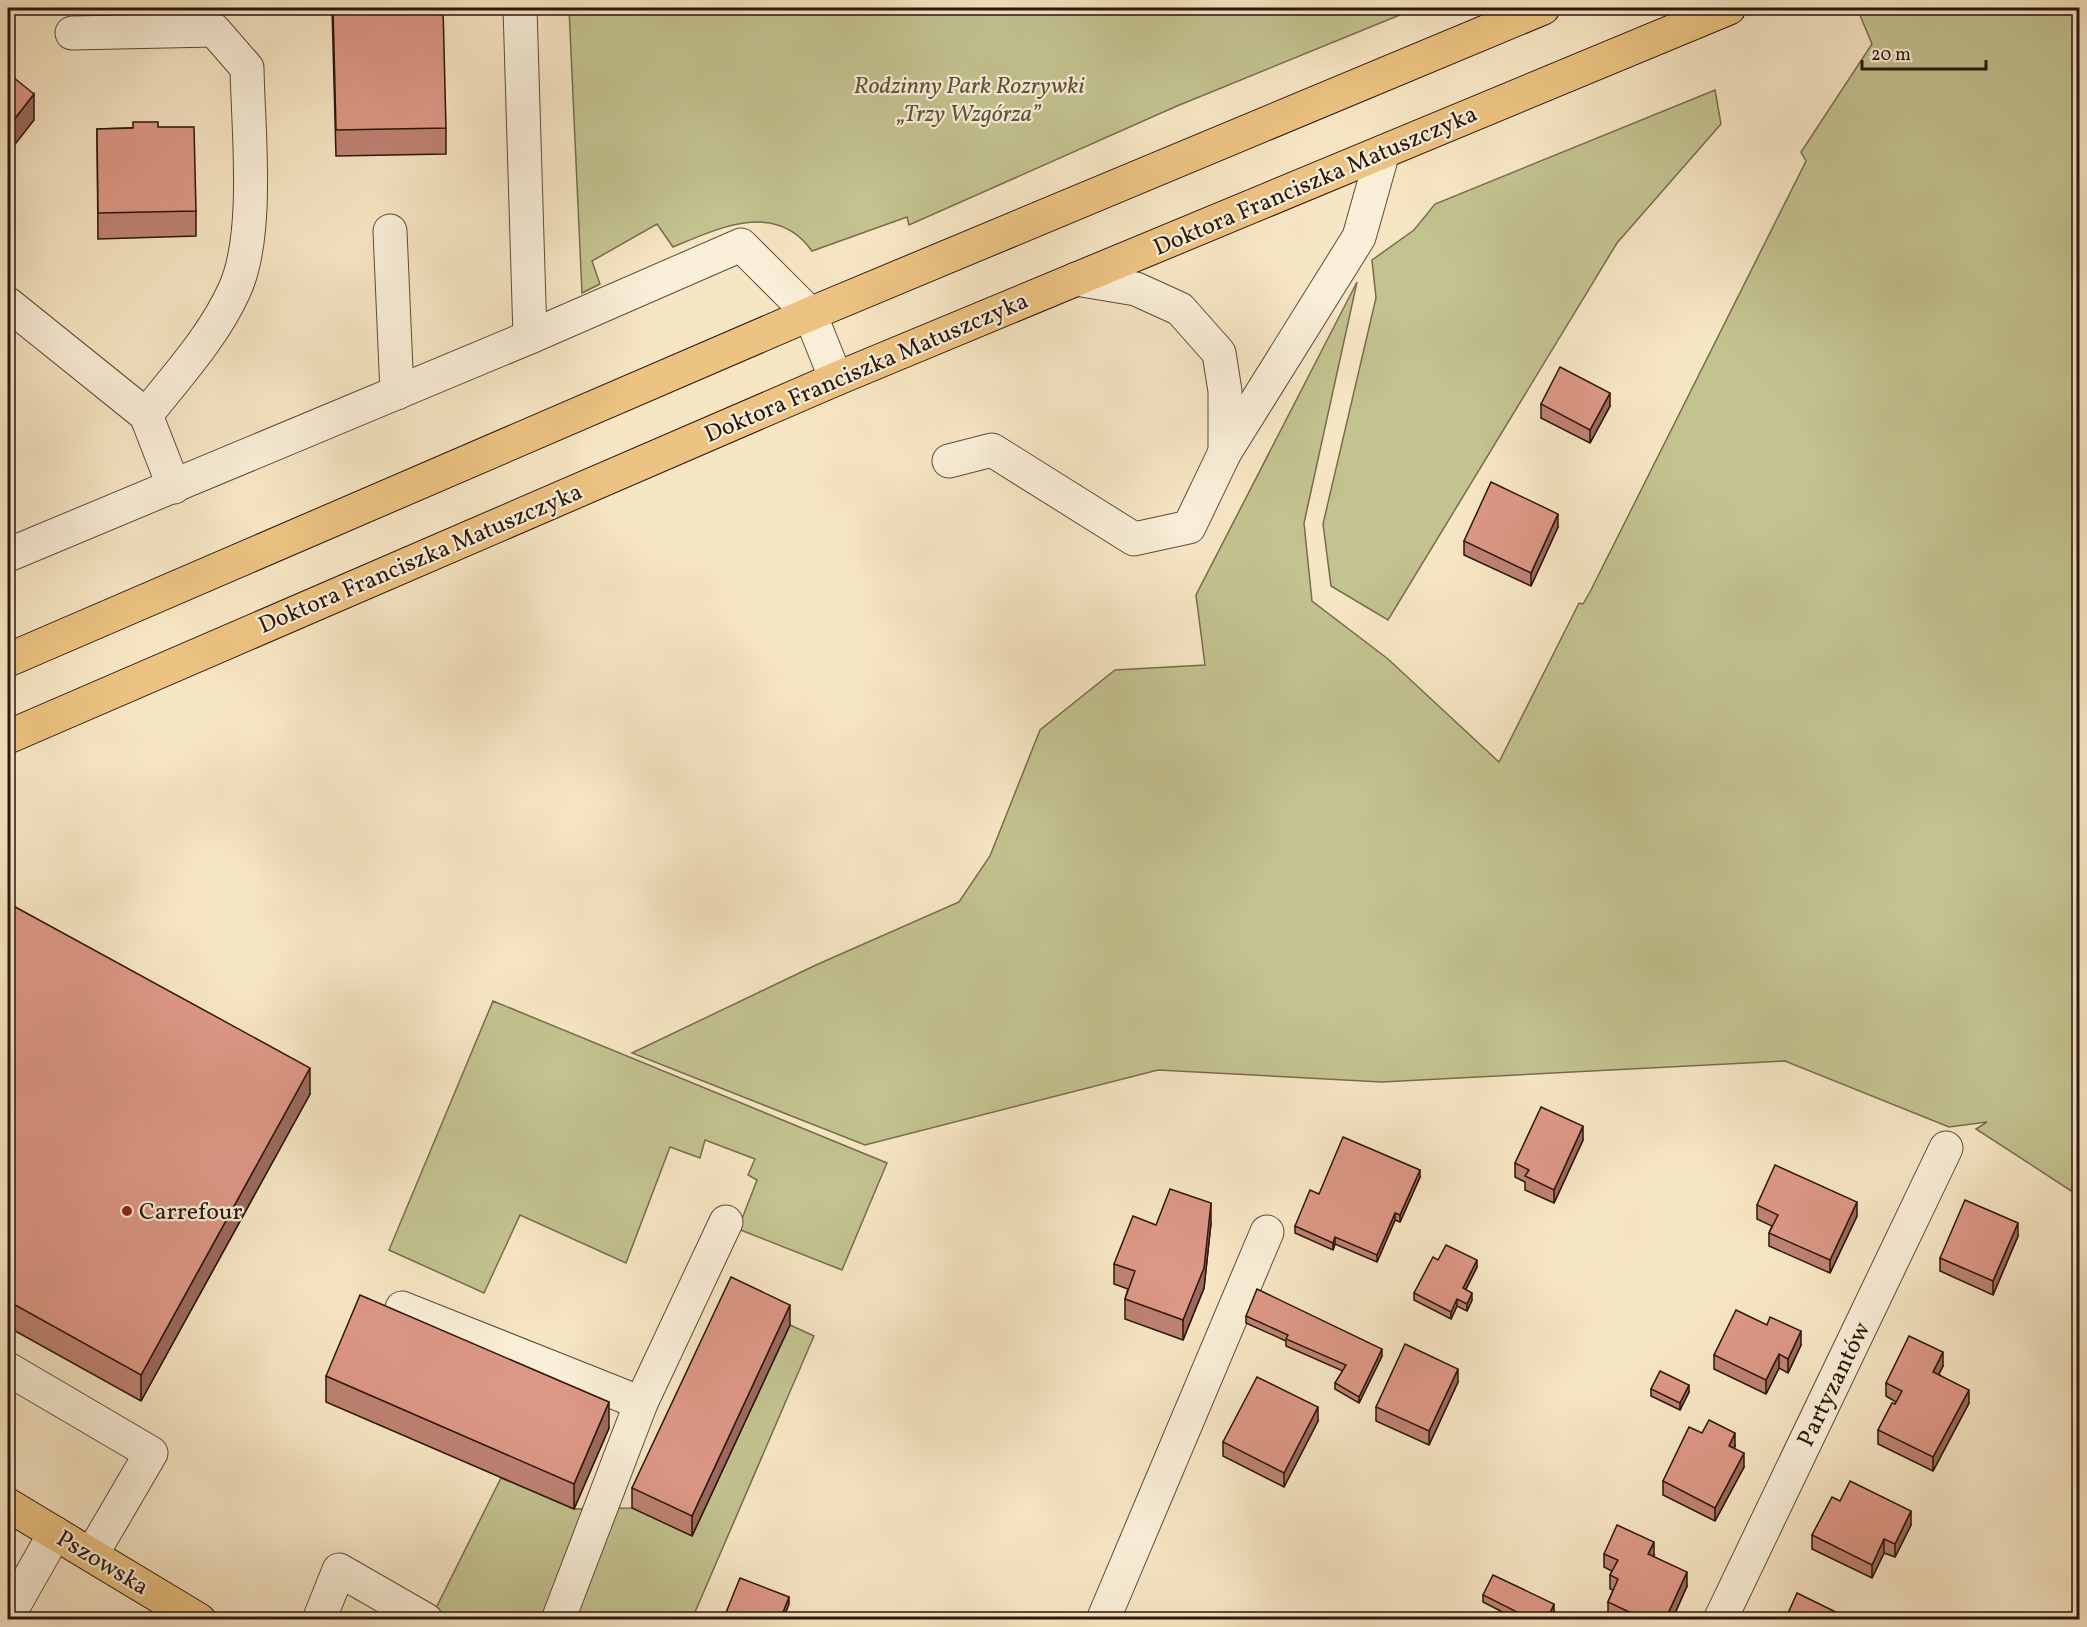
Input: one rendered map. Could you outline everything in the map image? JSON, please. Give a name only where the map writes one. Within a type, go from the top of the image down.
[{"type":"main road","points":[[8,660],[810,314],[1543,8]]},
{"type":"main road","name":"Doktora Franciszka Matuszczyka","points":[[8,736],[836,379],[1730,8]]},
{"type":"main road","name":"Pszowska","points":[[8,1505],[199,1620]]},
{"type":"street","points":[[520,8],[530,337]]},
{"type":"street","points":[[72,33],[214,30],[247,68],[250,233],[235,290],[208,335],[146,415]]},
{"type":"street","points":[[949,461],[992,450],[1134,539],[1189,527],[1225,452],[1359,237],[1383,152]]},
{"type":"street","points":[[390,231],[397,393]]},
{"type":"street","points":[[8,555],[530,337],[741,245],[810,314],[836,379]]},
{"type":"street","points":[[1076,279],[1136,289],[1180,309],[1219,353],[1225,390],[1225,452]]},
{"type":"street","points":[[8,304],[146,415],[174,487]]},
{"type":"street","name":"Partyzantów","points":[[1720,1620],[1946,1148]]},
{"type":"street","points":[[558,1620],[641,1403],[726,1222]]},
{"type":"street","points":[[1103,1620],[1267,1232]]},
{"type":"street","points":[[402,1308],[641,1403]]},
{"type":"street","points":[[8,1369],[151,1453],[92,1554]]},
{"type":"street","points":[[8,1616],[55,1533]]},
{"type":"street","points":[[319,1620],[339,1570],[426,1620]]},
{"type":"green space","name":"Rodzinny Park Rozrywki „Trzy Wzgórza”","points":[[569,8],[1417,8],[1177,106],[909,225],[907,217],[812,251],[798,235],[782,226],[764,222],[728,226],[673,247],[657,224],[592,261],[600,284],[582,293]]},
{"type":"green space","points":[[1871,8],[2079,8],[2079,1196],[1976,1129],[1987,1122],[1949,1127],[1785,1061],[1382,1082],[1158,1070],[865,1145],[632,1053],[816,965],[959,902],[990,856],[1040,730],[1115,670],[1205,665],[1196,595],[1357,282],[1304,523],[1312,601],[1388,659],[1499,762],[1579,603],[1583,604],[1591,590],[1806,161],[1801,152],[1872,44],[1859,13]]},
{"type":"green space","points":[[1715,90],[1721,124],[1617,243],[1388,620],[1331,586],[1323,524],[1376,298],[1372,260],[1414,230],[1435,204]]},
{"type":"green space","points":[[493,1001],[887,1163],[842,1270],[738,1229],[757,1180],[748,1175],[755,1159],[705,1140],[700,1158],[670,1147],[626,1263],[520,1215],[484,1293],[389,1250]]},
{"type":"green space","points":[[790,1325],[814,1336],[692,1619],[430,1620],[501,1478],[574,1509],[632,1508]]},
{"type":"building","points":[[333,8],[443,8],[446,128],[336,130]]},
{"type":"building","points":[[8,73],[34,94],[9,126],[8,139]]},
{"type":"building","points":[[133,122],[158,122],[158,127],[194,127],[196,211],[98,213],[97,129],[133,128]]},
{"type":"building","points":[[1560,367],[1610,393],[1590,430],[1541,404]]},
{"type":"building","points":[[1491,482],[1558,514],[1531,573],[1464,541]]},
{"type":"building","name":"Carrefour","points":[[8,903],[310,1068],[141,1375],[8,1301]]},
{"type":"building","points":[[1541,1107],[1583,1126],[1554,1190],[1525,1176],[1529,1170],[1515,1163]]},
{"type":"building","points":[[1343,1137],[1420,1170],[1400,1215],[1395,1213],[1377,1255],[1335,1237],[1333,1243],[1295,1226],[1310,1190],[1319,1194]]},
{"type":"building","points":[[1775,1165],[1857,1202],[1830,1260],[1769,1233],[1778,1215],[1757,1205]]},
{"type":"building","points":[[1170,1189],[1211,1203],[1204,1268],[1183,1320],[1125,1299],[1135,1271],[1114,1264],[1133,1216],[1156,1225]]},
{"type":"building","points":[[1965,1200],[2018,1223],[1993,1281],[1940,1258]]},
{"type":"building","points":[[1446,1245],[1477,1260],[1463,1288],[1472,1293],[1467,1304],[1457,1299],[1451,1312],[1414,1293],[1433,1257],[1438,1260]]},
{"type":"building","points":[[731,1277],[790,1305],[692,1516],[632,1488]]},
{"type":"building","points":[[1257,1289],[1382,1349],[1359,1397],[1335,1383],[1346,1365],[1286,1339],[1288,1335],[1246,1316]]},
{"type":"building","points":[[360,1295],[609,1402],[574,1484],[326,1376]]},
{"type":"building","points":[[1736,1310],[1767,1325],[1770,1317],[1801,1331],[1788,1359],[1779,1354],[1766,1380],[1714,1355]]},
{"type":"building","points":[[1909,1336],[1943,1352],[1933,1372],[1969,1390],[1933,1457],[1878,1430],[1892,1403],[1895,1404],[1902,1391],[1886,1383]]},
{"type":"building","points":[[1405,1344],[1458,1369],[1429,1431],[1376,1407]]},
{"type":"building","points":[[1660,1371],[1689,1385],[1680,1403],[1651,1389]]},
{"type":"building","points":[[1257,1377],[1318,1407],[1284,1473],[1223,1442]]},
{"type":"building","points":[[1709,1420],[1735,1433],[1729,1446],[1744,1453],[1715,1508],[1663,1481],[1689,1427],[1702,1433]]},
{"type":"building","points":[[1850,1481],[1911,1511],[1895,1544],[1884,1539],[1872,1565],[1812,1535],[1832,1497],[1840,1501]]},
{"type":"building","points":[[1617,1525],[1654,1542],[1648,1554],[1687,1572],[1665,1620],[1646,1620],[1608,1602],[1618,1579],[1610,1575],[1618,1560],[1604,1554]]},
{"type":"building","points":[[1493,1575],[1554,1604],[1547,1620],[1533,1620],[1483,1595]]},
{"type":"building","points":[[740,1578],[789,1597],[780,1620],[723,1620]]},
{"type":"building","points":[[1797,1593],[1852,1620],[1785,1620]]},
{"type":"place","name":"Carrefour","points":[[127,1211]]}]
